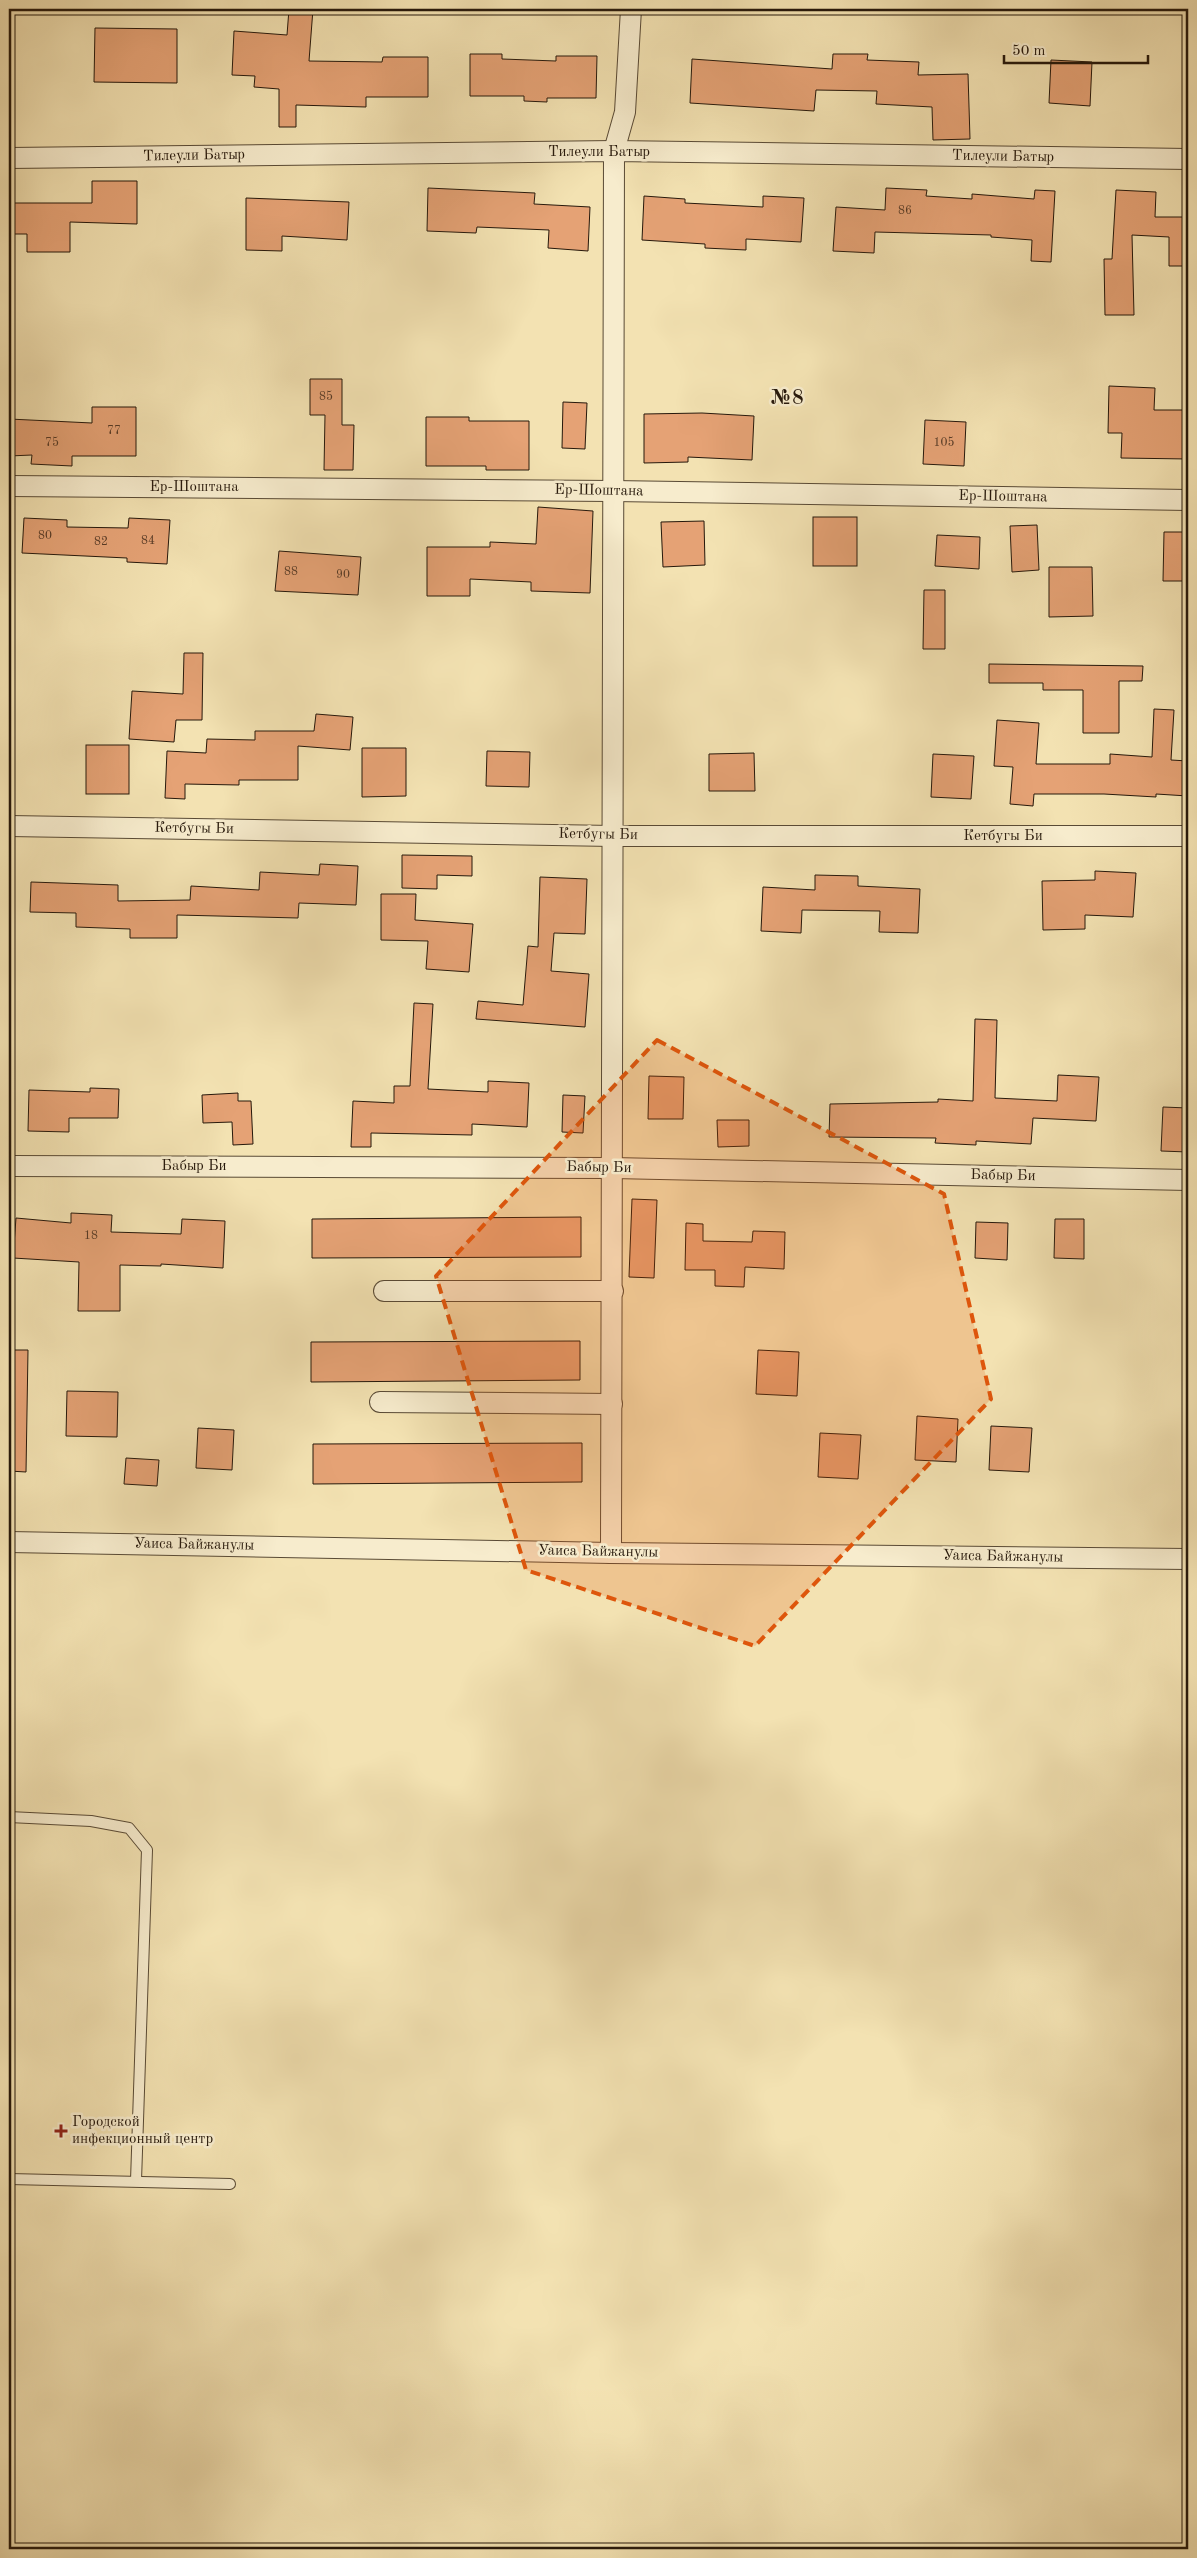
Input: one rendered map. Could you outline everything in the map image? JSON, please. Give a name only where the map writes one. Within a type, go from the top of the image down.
[{"type":"street","points":[[611,1553],[614,152],[625,112],[631,9]]},
{"type":"street","name":"Тилеули Батыр","points":[[9,158],[614,152],[1188,159]]},
{"type":"street","name":"Ер-Шоштана","points":[[9,486],[614,490],[1188,500]]},
{"type":"street","name":"Кетбугы Би","points":[[9,826],[613,836],[1188,836]]},
{"type":"street","name":"Бабыр Би","points":[[9,1166],[613,1168],[1188,1180]]},
{"type":"street","points":[[384,1291],[613,1291]]},
{"type":"street","points":[[380,1402],[612,1404]]},
{"type":"street","name":"Уаиса Байжанулы","points":[[9,1542],[611,1553],[1188,1559]]},
{"type":"lane","points":[[9,1817],[91,1822],[129,1828],[147,1850],[136,2181]]},
{"type":"lane","points":[[9,2179],[230,2184]]},
{"type":"highlighted area","points":[[657,1040],[944,1194],[991,1399],[755,1646],[526,1570],[436,1276]]},
{"type":"building","points":[[289,9],[313,9],[309,61],[382,62],[383,57],[428,57],[428,97],[366,97],[366,107],[296,105],[296,127],[279,127],[279,89],[254,87],[255,76],[232,75],[234,31],[287,35]]},
{"type":"building","points":[[95,28],[177,29],[177,83],[94,82]]},
{"type":"building","points":[[470,54],[502,54],[502,59],[556,61],[556,56],[597,56],[596,98],[547,98],[547,102],[524,101],[524,96],[470,96]]},
{"type":"building","points":[[833,54],[868,54],[867,60],[919,62],[918,75],[968,74],[970,139],[933,140],[932,107],[876,104],[877,91],[816,90],[814,111],[690,103],[692,59],[832,69]]},
{"type":"building","points":[[1051,60],[1092,62],[1090,106],[1049,103]]},
{"type":"building","points":[[92,181],[137,181],[137,224],[70,222],[70,252],[27,252],[27,234],[9,234],[9,203],[92,203]]},
{"type":"building","points":[[428,188],[535,193],[534,204],[590,207],[588,251],[548,248],[549,230],[477,227],[476,233],[427,231]]},
{"type":"building","points":[[886,188],[927,190],[926,196],[972,199],[972,194],[1034,199],[1035,190],[1055,191],[1051,262],[1031,261],[1032,240],[991,237],[991,235],[875,232],[874,253],[833,251],[836,207],[885,210]]},
{"type":"building","points":[[1116,190],[1156,192],[1155,217],[1188,217],[1188,266],[1169,266],[1169,237],[1132,235],[1134,315],[1105,315],[1104,259],[1112,259]]},
{"type":"building","points":[[644,196],[685,199],[685,203],[763,207],[763,196],[804,198],[801,242],[746,239],[746,250],[705,248],[705,244],[642,240]]},
{"type":"building","points":[[246,198],[349,202],[347,240],[282,236],[282,251],[246,250]]},
{"type":"building","points":[[310,379],[342,379],[342,425],[354,425],[353,470],[324,470],[325,415],[310,415]]},
{"type":"building","points":[[1109,386],[1155,388],[1154,410],[1188,410],[1188,459],[1121,458],[1122,433],[1108,433]]},
{"type":"building","points":[[563,402],[587,403],[585,449],[562,448]]},
{"type":"building","points":[[92,407],[136,407],[136,456],[72,456],[72,466],[31,464],[32,455],[9,456],[9,419],[92,423]]},
{"type":"building","points":[[702,413],[754,416],[752,460],[688,457],[688,462],[644,463],[644,414]]},
{"type":"building","points":[[426,417],[469,417],[469,421],[529,421],[529,470],[486,470],[486,466],[426,466]]},
{"type":"building","points":[[925,420],[966,422],[964,466],[923,464]]},
{"type":"building","points":[[538,507],[593,511],[590,593],[531,591],[531,582],[470,579],[470,596],[427,596],[427,547],[490,547],[490,542],[536,544]]},
{"type":"building","points":[[813,517],[857,517],[857,566],[813,566]]},
{"type":"building","points":[[24,518],[67,520],[67,527],[128,528],[129,518],[170,520],[167,564],[127,562],[127,558],[22,553]]},
{"type":"building","points":[[704,521],[705,565],[663,567],[661,522]]},
{"type":"building","points":[[1037,525],[1039,570],[1012,572],[1010,526]]},
{"type":"building","points":[[1164,532],[1188,532],[1188,581],[1163,581]]},
{"type":"building","points":[[937,535],[980,537],[979,569],[935,566]]},
{"type":"building","points":[[279,551],[361,557],[358,595],[275,591]]},
{"type":"building","points":[[1049,567],[1092,567],[1093,616],[1049,617]]},
{"type":"building","points":[[924,590],[945,590],[945,649],[923,649]]},
{"type":"building","points":[[184,653],[203,653],[202,720],[176,720],[174,742],[129,739],[132,691],[183,694]]},
{"type":"building","points":[[989,664],[1143,666],[1142,681],[1119,681],[1119,733],[1083,733],[1083,690],[1043,690],[1043,683],[989,683]]},
{"type":"building","points":[[1154,709],[1174,710],[1171,760],[1188,761],[1188,796],[1156,794],[1156,797],[1104,794],[1034,794],[1033,806],[1010,804],[1013,767],[994,766],[997,720],[1039,723],[1036,764],[1110,764],[1110,754],[1152,757]]},
{"type":"building","points":[[316,714],[353,717],[350,750],[298,746],[298,780],[239,780],[239,785],[185,784],[185,799],[165,798],[167,751],[206,753],[207,739],[255,740],[255,731],[314,731]]},
{"type":"building","points":[[86,745],[129,745],[129,794],[86,794]]},
{"type":"building","points":[[362,748],[406,748],[406,796],[362,797]]},
{"type":"building","points":[[487,751],[530,752],[529,787],[486,786]]},
{"type":"building","points":[[754,753],[755,791],[709,791],[709,754]]},
{"type":"building","points":[[933,754],[974,756],[971,799],[931,797]]},
{"type":"building","points":[[402,855],[472,856],[472,876],[437,875],[437,889],[402,888]]},
{"type":"building","points":[[320,864],[358,866],[356,905],[299,903],[298,918],[177,915],[177,938],[130,938],[130,929],[76,927],[76,913],[30,912],[31,882],[118,885],[118,901],[190,900],[191,886],[259,890],[260,872],[319,875]]},
{"type":"building","points":[[1095,871],[1136,873],[1133,917],[1085,915],[1085,929],[1043,930],[1042,881],[1095,880]]},
{"type":"building","points":[[815,875],[858,876],[858,886],[920,889],[918,933],[879,932],[880,911],[802,910],[801,933],[761,931],[763,887],[815,890]]},
{"type":"building","points":[[540,877],[587,879],[585,934],[554,933],[551,971],[589,974],[585,1027],[476,1019],[478,1001],[523,1005],[528,946],[538,947]]},
{"type":"building","points":[[381,894],[416,894],[415,920],[473,924],[469,972],[426,969],[428,941],[381,940]]},
{"type":"building","points":[[414,1003],[433,1004],[428,1089],[488,1092],[488,1081],[529,1083],[527,1127],[472,1124],[472,1135],[371,1133],[371,1147],[351,1147],[353,1101],[394,1103],[394,1086],[410,1086]]},
{"type":"building","points":[[975,1019],[997,1020],[995,1098],[1057,1101],[1058,1075],[1099,1077],[1096,1121],[1033,1118],[1031,1144],[976,1141],[976,1145],[935,1143],[936,1138],[829,1137],[830,1104],[938,1102],[938,1099],[973,1101]]},
{"type":"building","points":[[649,1076],[684,1077],[683,1119],[648,1119]]},
{"type":"building","points":[[90,1088],[119,1089],[118,1118],[69,1118],[69,1132],[28,1131],[29,1090],[90,1092]]},
{"type":"building","points":[[238,1093],[238,1101],[251,1101],[253,1144],[233,1145],[232,1122],[203,1123],[202,1095]]},
{"type":"building","points":[[563,1095],[585,1096],[583,1133],[562,1132]]},
{"type":"building","points":[[1163,1107],[1188,1108],[1188,1152],[1161,1151]]},
{"type":"building","points":[[717,1120],[749,1120],[749,1146],[718,1147]]},
{"type":"building","points":[[632,1199],[657,1200],[654,1278],[629,1277]]},
{"type":"building","points":[[71,1213],[112,1215],[111,1232],[181,1234],[182,1219],[225,1221],[223,1268],[161,1264],[161,1266],[120,1265],[120,1311],[78,1311],[79,1262],[13,1258],[16,1218],[71,1223]]},
{"type":"building","points":[[581,1217],[581,1257],[312,1258],[312,1219]]},
{"type":"building","points":[[1055,1219],[1084,1219],[1084,1259],[1054,1258]]},
{"type":"building","points":[[976,1222],[1008,1223],[1007,1260],[975,1258]]},
{"type":"building","points":[[686,1223],[703,1224],[703,1241],[752,1242],[753,1231],[785,1232],[784,1269],[745,1267],[744,1287],[715,1286],[715,1270],[685,1270]]},
{"type":"building","points":[[580,1341],[580,1380],[311,1382],[311,1342]]},
{"type":"building","points":[[9,1350],[28,1350],[26,1472],[9,1471]]},
{"type":"building","points":[[758,1350],[799,1352],[797,1396],[756,1394]]},
{"type":"building","points":[[67,1391],[118,1392],[117,1437],[66,1436]]},
{"type":"building","points":[[917,1416],[958,1419],[956,1462],[915,1460]]},
{"type":"building","points":[[991,1426],[1032,1428],[1029,1472],[989,1470]]},
{"type":"building","points":[[198,1428],[234,1430],[232,1470],[196,1468]]},
{"type":"building","points":[[820,1433],[861,1435],[858,1479],[818,1477]]},
{"type":"building","points":[[582,1443],[582,1482],[313,1484],[313,1444]]},
{"type":"building","points":[[126,1458],[159,1460],[157,1486],[124,1484]]},
{"type":"place","name":"Городской инфекционный центр","points":[[61,2131]]},
{"type":"district","name":"№8","points":[[787,399]]}]
